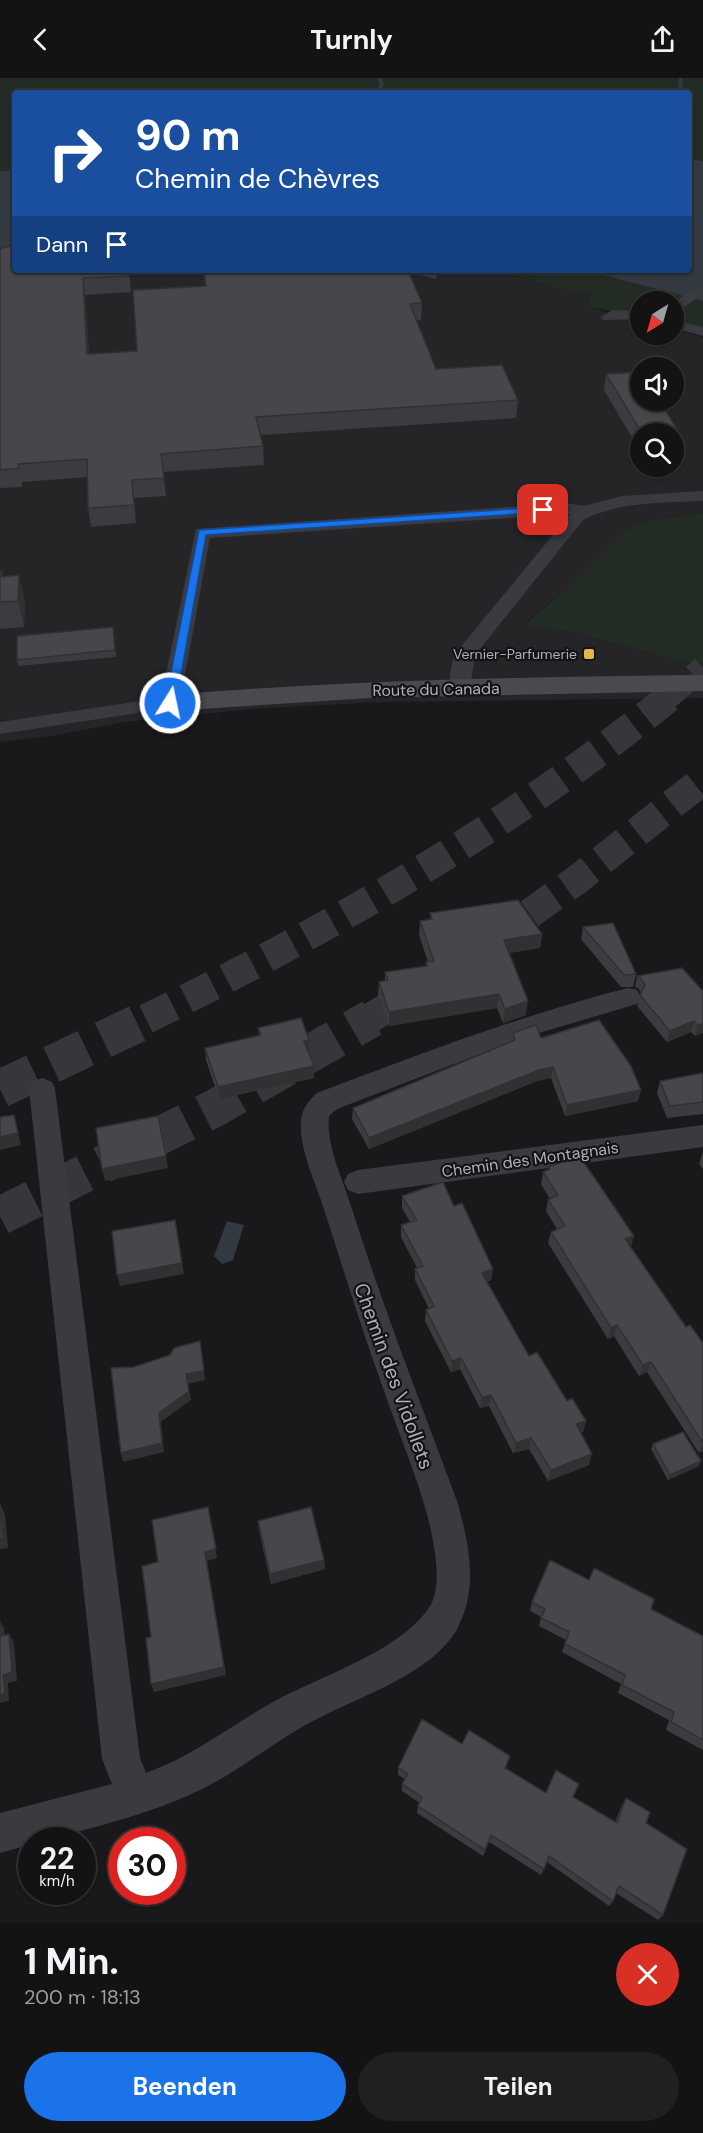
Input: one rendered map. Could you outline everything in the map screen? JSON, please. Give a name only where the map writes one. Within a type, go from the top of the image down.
[{"type":"street","points":[[684,301],[703,288]]},
{"type":"street","points":[[608,317],[612,314],[630,315]]},
{"type":"street","points":[[684,327],[703,332]]},
{"type":"street","points":[[460,688],[462,662],[472,645],[571,522],[586,511],[620,502],[703,496]]},
{"type":"street","points":[[0,728],[170,703],[202,532],[566,508],[586,511]]},
{"type":"street","name":"Route du Canada","points":[[170,703],[310,692],[703,683]]},
{"type":"street","name":"Chemin des Vidollets","points":[[0,1833],[136,1796],[186,1777],[286,1715],[404,1655],[428,1639],[445,1615],[453,1580],[447,1526],[359,1279],[327,1174],[315,1121],[320,1106],[327,1101],[488,1037],[628,997]]},
{"type":"street","points":[[42,1089],[121,1759],[136,1796]]},
{"type":"street","name":"Chemin des Montagnais","points":[[358,1182],[703,1136]]},
{"type":"shaded area","points":[[0,78],[703,78],[703,161],[692,159],[692,90],[12,90],[12,170],[0,171]]},
{"type":"shaded area","points":[[692,159],[703,161],[703,301],[684,296],[684,291],[665,291],[596,273],[692,273]]},
{"type":"shaded area","points":[[12,170],[12,247],[0,248],[0,171]]},
{"type":"shaded area","points":[[703,244],[703,329],[684,324],[684,291],[630,291],[630,310],[611,311],[587,307],[592,293],[563,290],[509,273],[692,273],[692,263]]},
{"type":"shaded area","points":[[0,254],[12,267],[12,273],[509,273],[563,290],[593,293],[587,307],[630,318],[630,345],[684,345],[684,332],[703,337],[703,513],[658,519],[524,624],[571,632],[703,667],[703,698],[380,702],[251,709],[125,722],[51,736],[0,742]]},
{"type":"shaded area","points":[[703,513],[703,667],[571,632],[524,625],[566,589],[623,533],[639,524],[658,519]]},
{"type":"shaded area","points":[[227,1221],[244,1225],[233,1260],[222,1264],[214,1256]]},
{"type":"building","points":[[12,245],[12,273],[128,273],[129,276],[83,278],[87,354],[137,351],[133,290],[206,286],[204,273],[409,273],[422,303],[410,304],[436,369],[502,365],[518,400],[256,417],[263,446],[161,454],[164,478],[132,480],[134,505],[88,508],[87,459],[18,464],[19,468],[0,470],[0,249]]},
{"type":"building","points":[[630,373],[630,411],[666,411],[673,423],[636,423],[606,374]]},
{"type":"building","points":[[2,571],[2,577],[19,575],[18,601],[0,602],[0,572]]},
{"type":"building","points":[[113,627],[115,650],[17,660],[17,636]]},
{"type":"building","points":[[518,900],[542,934],[504,940],[528,1001],[505,1009],[499,994],[389,1012],[379,982],[388,980],[385,972],[427,966],[426,962],[434,961],[420,921],[432,919],[430,913]]},
{"type":"building","points":[[613,923],[636,974],[624,975],[583,927]]},
{"type":"building","points":[[682,968],[703,991],[703,1023],[698,1026],[694,1021],[670,1031],[640,995],[645,985],[637,976]]},
{"type":"building","points":[[301,1018],[309,1040],[304,1041],[314,1066],[218,1087],[205,1048],[261,1035],[258,1028]]},
{"type":"building","points":[[599,1020],[631,1066],[641,1090],[567,1105],[553,1067],[539,1070],[369,1138],[353,1108],[515,1040],[513,1033],[524,1029],[536,1025],[541,1038]]},
{"type":"building","points":[[703,1073],[703,1102],[670,1106],[660,1081]]},
{"type":"building","points":[[14,1115],[18,1133],[0,1137],[0,1117]]},
{"type":"building","points":[[158,1116],[166,1156],[102,1169],[96,1128]]},
{"type":"building","points":[[579,1155],[634,1236],[625,1239],[686,1327],[690,1325],[703,1343],[703,1443],[651,1362],[643,1365],[617,1325],[611,1328],[551,1232],[565,1226],[548,1200],[558,1195],[543,1172],[550,1169],[548,1167]]},
{"type":"building","points":[[443,1182],[454,1206],[462,1203],[493,1269],[482,1273],[529,1356],[537,1352],[567,1401],[572,1398],[586,1421],[576,1424],[592,1454],[551,1470],[531,1438],[516,1443],[491,1395],[482,1397],[461,1358],[452,1361],[426,1310],[434,1306],[415,1269],[423,1266],[401,1225],[417,1220],[402,1196]]},
{"type":"building","points":[[175,1220],[182,1263],[117,1275],[112,1231]]},
{"type":"building","points":[[200,1341],[204,1371],[186,1374],[189,1391],[159,1413],[162,1443],[121,1453],[111,1368],[134,1367],[170,1355],[174,1348]]},
{"type":"building","points":[[683,1432],[701,1461],[670,1475],[653,1444]]},
{"type":"building","points":[[0,1504],[3,1538],[0,1539]]},
{"type":"building","points":[[208,1507],[216,1549],[205,1552],[224,1667],[151,1684],[146,1638],[151,1637],[142,1566],[158,1562],[152,1520]]},
{"type":"building","points":[[311,1507],[324,1560],[270,1574],[258,1521]]},
{"type":"building","points":[[550,1560],[589,1580],[594,1568],[654,1599],[651,1609],[703,1636],[703,1740],[671,1722],[674,1712],[622,1685],[625,1675],[565,1644],[569,1632],[541,1618],[545,1609],[532,1602]]},
{"type":"building","points":[[0,1625],[1,1636],[9,1634],[12,1672],[3,1675],[5,1693],[0,1694]]},
{"type":"building","points":[[422,1719],[462,1744],[469,1730],[510,1756],[505,1768],[546,1793],[556,1770],[579,1784],[573,1797],[617,1823],[626,1798],[650,1812],[646,1823],[687,1849],[663,1915],[619,1886],[613,1901],[549,1856],[544,1869],[491,1835],[485,1850],[418,1806],[422,1797],[402,1784],[408,1774],[398,1768]]},
{"type":"waterway","points":[[379,78],[382,84],[379,90]]},
{"type":"waterway","points":[[680,90],[681,78]]},
{"type":"tunnel","points":[[666,699],[703,668]]},
{"type":"tunnel","points":[[146,1019],[350,912],[482,833],[546,790],[668,698]]},
{"type":"tunnel","points":[[493,940],[578,879],[703,780]]},
{"type":"tunnel","points":[[369,1019],[422,986]]},
{"type":"tunnel","points":[[0,1089],[149,1018]]},
{"type":"tunnel","points":[[0,1216],[215,1108],[372,1018]]},
{"type":"place","name":"Vernier-Parfumerie","points":[[589,654]]},
{"type":"route","points":[[170,703],[202,532],[543,510]]}]
